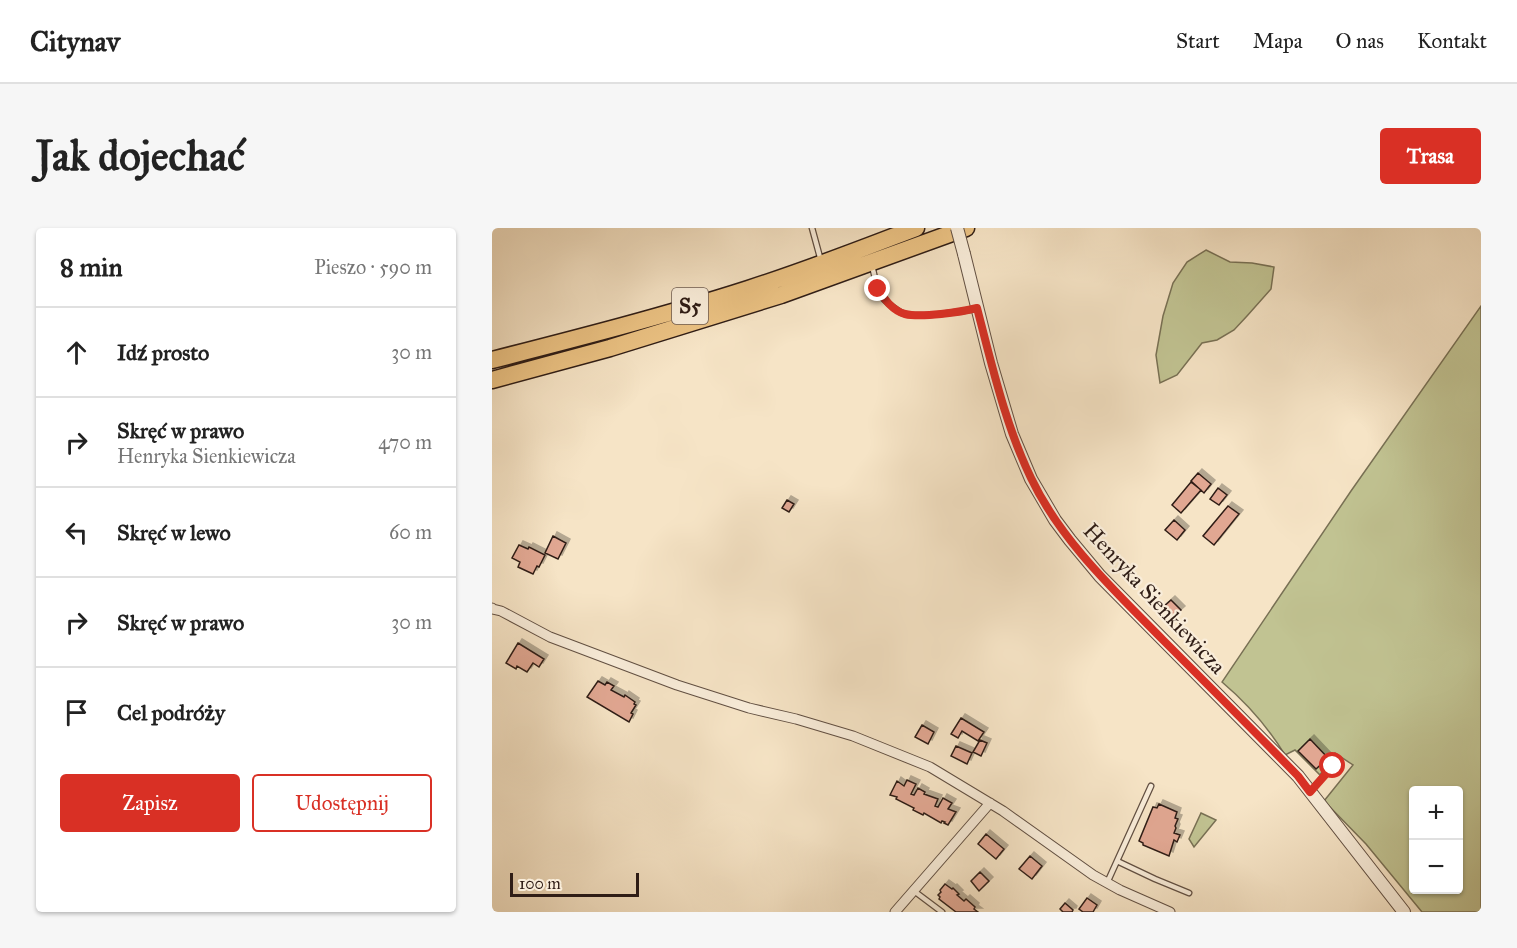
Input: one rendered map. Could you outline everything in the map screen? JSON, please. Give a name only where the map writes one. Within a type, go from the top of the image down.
[{"type":"highway","name":"S5","points":[[492,360],[629,325],[749,289],[916,228]]},
{"type":"highway","name":"S5","points":[[492,380],[610,348],[781,295],[966,228]]},
{"type":"street","name":"Henryka Sienkiewicza","points":[[957,228],[1012,434],[1031,479],[1055,520],[1107,583],[1298,776],[1404,912]]},
{"type":"street","points":[[492,609],[501,611],[550,637],[696,692],[853,735],[930,767],[990,803],[1107,883],[1170,912]]},
{"type":"street","points":[[895,912],[990,803]]},
{"type":"lane","points":[[812,228],[822,263]]},
{"type":"lane","points":[[871,263],[878,289],[884,300],[899,312],[938,314],[977,308]]},
{"type":"lane","points":[[1310,792],[1333,766]]},
{"type":"lane","points":[[1107,883],[1151,786]]},
{"type":"lane","points":[[1117,861],[1189,893]]},
{"type":"lane","points":[[914,891],[942,912]]},
{"type":"green space","points":[[1206,250],[1230,262],[1274,267],[1271,289],[1234,330],[1217,340],[1202,343],[1177,375],[1160,383],[1156,355],[1163,316],[1173,283],[1187,262]]},
{"type":"green space","points":[[1481,306],[1481,912],[1422,912],[1366,844],[1324,801],[1353,765],[1335,753],[1320,775],[1295,750],[1285,755],[1257,716],[1222,682],[1351,491]]},
{"type":"green space","points":[[1201,813],[1216,820],[1194,847],[1189,839]]},
{"type":"building","points":[[1198,473],[1211,484],[1204,493],[1191,481]]},
{"type":"building","points":[[1191,482],[1201,490],[1181,513],[1172,505]]},
{"type":"building","points":[[1218,488],[1227,495],[1219,505],[1210,499]]},
{"type":"building","points":[[787,500],[794,504],[789,512],[782,508]]},
{"type":"building","points":[[1228,506],[1239,514],[1214,545],[1203,536]]},
{"type":"building","points":[[1174,520],[1185,530],[1177,540],[1165,530]]},
{"type":"building","points":[[553,536],[566,543],[558,559],[545,553]]},
{"type":"building","points":[[519,545],[545,555],[533,574],[518,567],[520,562],[512,558]]},
{"type":"building","points":[[1171,600],[1181,610],[1171,619],[1161,609]]},
{"type":"building","points":[[518,643],[544,659],[539,667],[533,663],[527,672],[506,663]]},
{"type":"building","points":[[598,681],[605,685],[607,682],[614,686],[611,690],[635,702],[636,705],[629,722],[587,697]]},
{"type":"building","points":[[961,718],[984,732],[978,741],[962,731],[958,738],[951,734]]},
{"type":"building","points":[[922,725],[934,732],[928,744],[915,737]]},
{"type":"building","points":[[1310,739],[1328,758],[1316,769],[1298,751]]},
{"type":"building","points":[[980,740],[987,743],[981,756],[973,752]]},
{"type":"building","points":[[956,746],[972,753],[967,764],[951,756]]},
{"type":"building","points":[[907,780],[916,784],[911,794],[914,795],[918,788],[925,792],[924,794],[938,799],[935,806],[938,807],[943,798],[952,803],[948,809],[956,812],[948,825],[913,810],[914,808],[890,795],[897,781],[904,786]]},
{"type":"building","points":[[1159,804],[1177,812],[1175,818],[1178,819],[1174,833],[1180,835],[1177,842],[1174,840],[1169,856],[1139,841],[1153,807],[1157,808]]},
{"type":"building","points":[[986,834],[1004,849],[996,859],[978,844]]},
{"type":"building","points":[[1030,856],[1042,866],[1032,879],[1019,869]]},
{"type":"building","points":[[980,872],[989,881],[979,891],[971,881]]},
{"type":"building","points":[[945,884],[953,888],[964,901],[966,899],[978,912],[956,912],[939,899],[940,890]]},
{"type":"building","points":[[1087,898],[1097,905],[1093,912],[1083,912],[1079,909]]},
{"type":"building","points":[[1065,903],[1073,910],[1072,912],[1063,912],[1060,909]]},
{"type":"route","points":[[878,289],[884,300],[905,314],[929,315],[977,308],[1012,434],[1031,479],[1055,520],[1070,540],[1101,576],[1298,776],[1310,792],[1333,766]]}]
